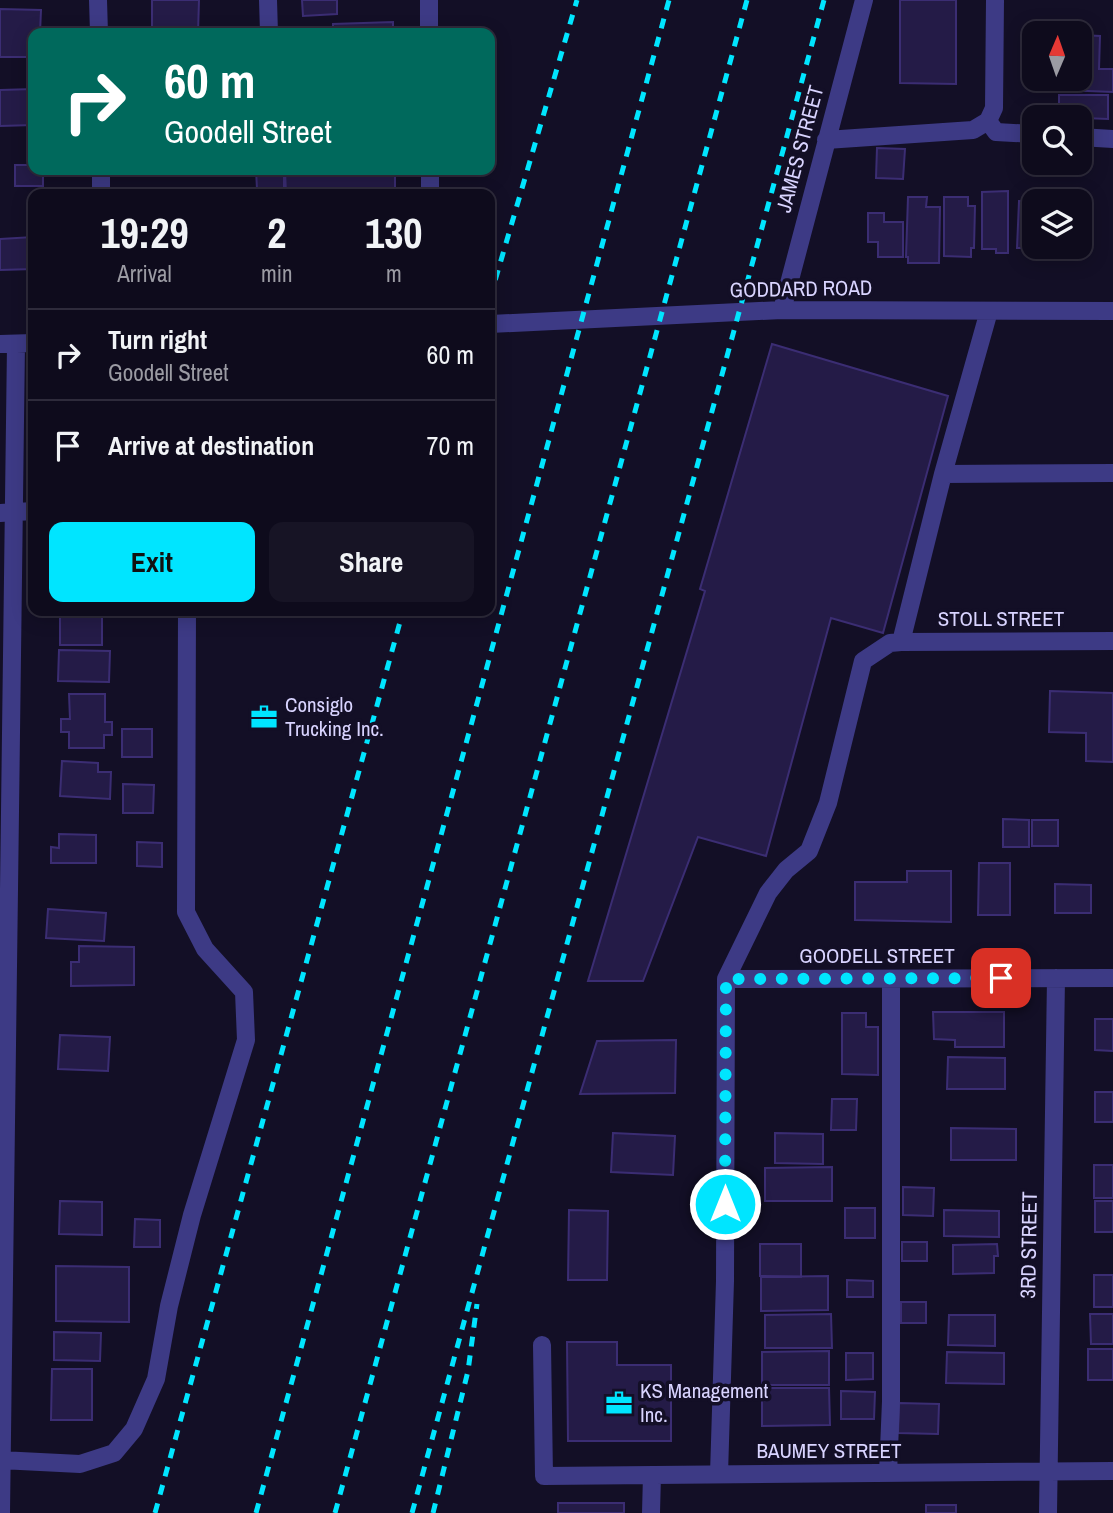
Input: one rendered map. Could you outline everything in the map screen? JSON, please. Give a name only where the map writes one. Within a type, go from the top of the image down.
[{"type":"street","points":[[99,0],[99,28]]},
{"type":"street","points":[[268,0],[269,28]]},
{"type":"street","points":[[429,0],[429,28]]},
{"type":"street","name":"JAMES STREET","points":[[782,310],[864,0]]},
{"type":"street","points":[[826,140],[973,130],[988,121],[994,108],[995,0]]},
{"type":"street","points":[[988,121],[996,132],[1022,133]]},
{"type":"street","points":[[1092,138],[1113,139]]},
{"type":"street","name":"GODDARD ROAD","points":[[495,324],[782,310],[1113,311]]},
{"type":"street","points":[[719,1474],[725,1281],[726,979],[768,893],[786,870],[809,851],[828,803],[863,661],[896,642],[989,311]]},
{"type":"street","points":[[1,1513],[7,513],[17,344]]},
{"type":"street","points":[[943,474],[1113,473]]},
{"type":"street","points":[[7,513],[28,511]]},
{"type":"street","points":[[1,1460],[80,1464],[114,1453],[134,1429],[156,1380],[169,1306],[189,1228],[246,1040],[244,992],[205,949],[186,912],[187,616]]},
{"type":"street","name":"STOLL STREET","points":[[896,642],[1113,641]]},
{"type":"street","name":"3RD STREET","points":[[1048,1513],[1056,978]]},
{"type":"street","name":"GOODELL STREET","points":[[726,979],[1113,978]]},
{"type":"street","points":[[888,1473],[891,1401],[891,979]]},
{"type":"street","name":"BAUMEY STREET","points":[[542,1345],[544,1476],[1113,1471]]},
{"type":"street","points":[[651,1513],[652,1475]]},
{"type":"building","points":[[152,0],[199,0],[198,28],[152,28]]},
{"type":"building","points":[[302,0],[337,0],[337,14],[303,16]]},
{"type":"building","points":[[900,0],[956,0],[956,84],[900,83]]},
{"type":"building","points":[[0,9],[41,10],[40,28],[28,28],[28,57],[0,57]]},
{"type":"building","points":[[393,22],[393,28],[333,28],[333,24]]},
{"type":"building","points":[[1092,36],[1100,36],[1099,69],[1113,69],[1113,92],[1088,91],[1092,91]]},
{"type":"building","points":[[28,89],[28,125],[0,126],[0,90]]},
{"type":"building","points":[[1059,95],[1108,95],[1108,119],[1092,118],[1092,105],[1059,105]]},
{"type":"building","points":[[877,148],[905,149],[903,179],[876,178]]},
{"type":"building","points":[[15,165],[28,165],[28,175],[43,175],[43,186],[15,186]]},
{"type":"building","points":[[256,175],[284,175],[284,189],[257,189]]},
{"type":"building","points":[[285,175],[395,175],[395,189],[286,189]]},
{"type":"building","points":[[1008,191],[1008,253],[996,253],[996,249],[982,249],[982,192]]},
{"type":"building","points":[[908,197],[927,197],[926,207],[940,207],[939,263],[908,263]]},
{"type":"building","points":[[944,197],[968,197],[968,206],[975,206],[974,248],[971,248],[971,257],[944,256]]},
{"type":"building","points":[[1019,201],[1022,201],[1022,248],[1017,248]]},
{"type":"building","points":[[868,213],[884,213],[884,222],[903,222],[903,257],[878,257],[878,242],[868,242]]},
{"type":"building","points":[[28,237],[28,269],[0,270],[0,239]]},
{"type":"building","points":[[772,344],[948,396],[883,633],[831,618],[766,856],[698,837],[643,981],[588,981],[705,591],[700,589]]},
{"type":"building","points":[[60,616],[102,616],[102,645],[60,645]]},
{"type":"building","points":[[59,650],[110,651],[109,682],[58,681]]},
{"type":"building","points":[[1050,691],[1113,693],[1113,762],[1086,761],[1086,733],[1049,732]]},
{"type":"building","points":[[69,694],[105,694],[105,722],[112,722],[112,735],[104,735],[104,748],[69,748],[69,732],[61,732],[61,719],[70,719]]},
{"type":"building","points":[[122,729],[152,729],[152,757],[122,757]]},
{"type":"building","points":[[62,761],[98,763],[98,772],[111,772],[110,799],[60,796]]},
{"type":"building","points":[[123,784],[154,785],[153,813],[123,813]]},
{"type":"building","points":[[1003,819],[1029,820],[1029,847],[1003,847]]},
{"type":"building","points":[[1032,820],[1058,820],[1058,846],[1032,846]]},
{"type":"building","points":[[59,834],[96,835],[96,863],[51,863],[51,847],[59,848]]},
{"type":"building","points":[[137,842],[162,843],[162,867],[137,866]]},
{"type":"building","points":[[979,863],[1010,863],[1010,915],[978,915]]},
{"type":"building","points":[[907,871],[951,871],[951,922],[855,920],[855,882],[907,882]]},
{"type":"building","points":[[1055,884],[1091,885],[1091,913],[1055,913]]},
{"type":"building","points":[[48,909],[106,913],[104,941],[46,938]]},
{"type":"building","points":[[79,946],[134,947],[134,985],[71,986],[71,962],[79,962]]},
{"type":"building","points":[[933,1012],[1004,1012],[1004,1047],[955,1047],[955,1040],[934,1039]]},
{"type":"building","points":[[842,1013],[866,1013],[866,1027],[878,1027],[878,1075],[842,1074]]},
{"type":"building","points":[[1095,1019],[1113,1019],[1113,1051],[1095,1050]]},
{"type":"building","points":[[60,1035],[110,1037],[108,1071],[58,1069]]},
{"type":"building","points":[[676,1040],[675,1093],[580,1094],[597,1041]]},
{"type":"building","points":[[948,1057],[1005,1058],[1005,1089],[947,1089]]},
{"type":"building","points":[[1095,1092],[1113,1092],[1113,1122],[1095,1122]]},
{"type":"building","points":[[832,1099],[857,1099],[856,1130],[831,1130]]},
{"type":"building","points":[[951,1128],[1016,1129],[1016,1160],[951,1160]]},
{"type":"building","points":[[613,1133],[675,1136],[673,1175],[611,1172]]},
{"type":"building","points":[[775,1133],[823,1134],[823,1164],[775,1163]]},
{"type":"building","points":[[1094,1165],[1113,1165],[1113,1198],[1094,1198]]},
{"type":"building","points":[[832,1167],[832,1201],[765,1201],[765,1168]]},
{"type":"building","points":[[903,1187],[934,1188],[933,1216],[903,1215]]},
{"type":"building","points":[[60,1201],[102,1202],[102,1235],[59,1234]]},
{"type":"building","points":[[1095,1201],[1113,1201],[1113,1232],[1095,1232]]},
{"type":"building","points":[[845,1208],[875,1208],[875,1238],[845,1238]]},
{"type":"building","points":[[569,1210],[608,1211],[607,1280],[568,1280]]},
{"type":"building","points":[[944,1210],[999,1211],[999,1237],[944,1236]]},
{"type":"building","points":[[135,1219],[160,1220],[160,1247],[134,1247]]},
{"type":"building","points":[[902,1242],[927,1242],[927,1261],[902,1261]]},
{"type":"building","points":[[760,1244],[801,1244],[801,1277],[760,1276]]},
{"type":"building","points":[[997,1244],[998,1256],[994,1256],[994,1273],[953,1274],[953,1245]]},
{"type":"building","points":[[56,1266],[129,1267],[129,1322],[56,1321]]},
{"type":"building","points":[[1094,1275],[1113,1275],[1113,1307],[1094,1307]]},
{"type":"building","points":[[828,1276],[828,1310],[761,1311],[761,1277]]},
{"type":"building","points":[[847,1280],[873,1281],[873,1297],[847,1297]]},
{"type":"building","points":[[901,1302],[926,1302],[926,1323],[901,1323]]},
{"type":"building","points":[[831,1314],[832,1348],[765,1348],[765,1315]]},
{"type":"building","points":[[1090,1314],[1113,1314],[1113,1344],[1091,1344]]},
{"type":"building","points":[[949,1315],[995,1315],[995,1346],[948,1345]]},
{"type":"building","points":[[54,1332],[101,1333],[100,1361],[54,1360]]},
{"type":"building","name":"KS Management Inc.","points":[[567,1342],[617,1342],[617,1365],[671,1365],[671,1441],[568,1441]]},
{"type":"building","points":[[1088,1349],[1113,1349],[1113,1380],[1088,1380]]},
{"type":"building","points":[[829,1351],[829,1385],[762,1385],[762,1352]]},
{"type":"building","points":[[947,1352],[1004,1353],[1004,1384],[946,1383]]},
{"type":"building","points":[[846,1353],[873,1353],[873,1379],[846,1380]]},
{"type":"building","points":[[52,1369],[92,1369],[92,1420],[51,1420]]},
{"type":"building","points":[[762,1388],[829,1388],[830,1425],[762,1426]]},
{"type":"building","points":[[841,1391],[875,1392],[874,1419],[841,1419]]},
{"type":"building","points":[[899,1403],[939,1404],[938,1434],[898,1433]]},
{"type":"building","points":[[558,1503],[624,1503],[624,1513],[558,1513]]},
{"type":"building","points":[[926,1505],[956,1505],[956,1513],[926,1513]]},
{"type":"railway","points":[[495,281],[577,0]]},
{"type":"railway","points":[[256,1513],[669,0]]},
{"type":"railway","points":[[335,1513],[747,0]]},
{"type":"railway","points":[[412,1513],[824,0]]},
{"type":"railway","points":[[155,1513],[402,616]]},
{"type":"railway","points":[[433,1513],[468,1371],[477,1304]]},
{"type":"place","name":"Consiglo Trucking Inc.","points":[[264,717]]},
{"type":"place","name":"KS Management Inc.","points":[[619,1403]]},
{"type":"route","points":[[725,1204],[726,979],[1001,978]]}]
